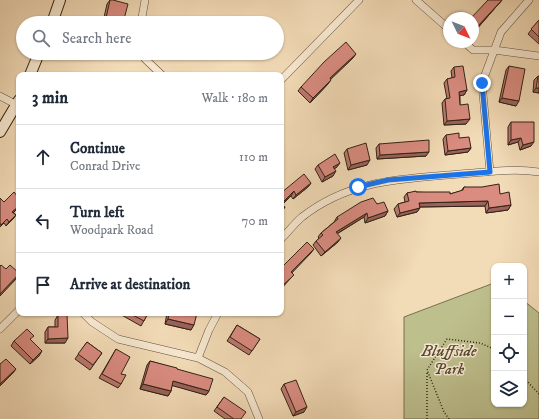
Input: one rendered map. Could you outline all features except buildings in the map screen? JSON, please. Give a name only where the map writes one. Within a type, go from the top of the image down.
[{"type":"main road","points":[[54,16],[60,0]]},
{"type":"main road","points":[[31,72],[36,60]]},
{"type":"main road","points":[[0,132],[16,107]]},
{"type":"street","points":[[142,16],[145,0]]},
{"type":"street","points":[[284,77],[359,0]]},
{"type":"street","points":[[416,0],[443,24]]},
{"type":"street","points":[[490,172],[482,83],[501,32],[529,0]]},
{"type":"street","points":[[471,48],[473,50],[494,50],[539,56]]},
{"type":"street","points":[[146,60],[159,72]]},
{"type":"street","points":[[0,96],[16,103]]},
{"type":"street","points":[[284,236],[302,218],[328,200],[358,187],[388,180],[526,170],[539,172]]},
{"type":"street","points":[[0,329],[16,313]]},
{"type":"street","points":[[86,316],[92,322],[118,339],[198,358],[225,372],[248,392],[259,419]]},
{"type":"street","points":[[198,358],[216,316]]},
{"type":"path","points":[[427,419],[427,370],[447,339],[480,343],[491,348]]},
{"type":"path","points":[[427,370],[444,412],[449,419]]},
{"type":"path","points":[[527,381],[539,394]]},
{"type":"green space","name":"Bluffside Park","points":[[491,284],[491,407],[527,407],[527,303],[539,313],[539,419],[404,419],[404,317]]},
{"type":"route","points":[[358,187],[388,180],[490,172],[482,83]]}]
